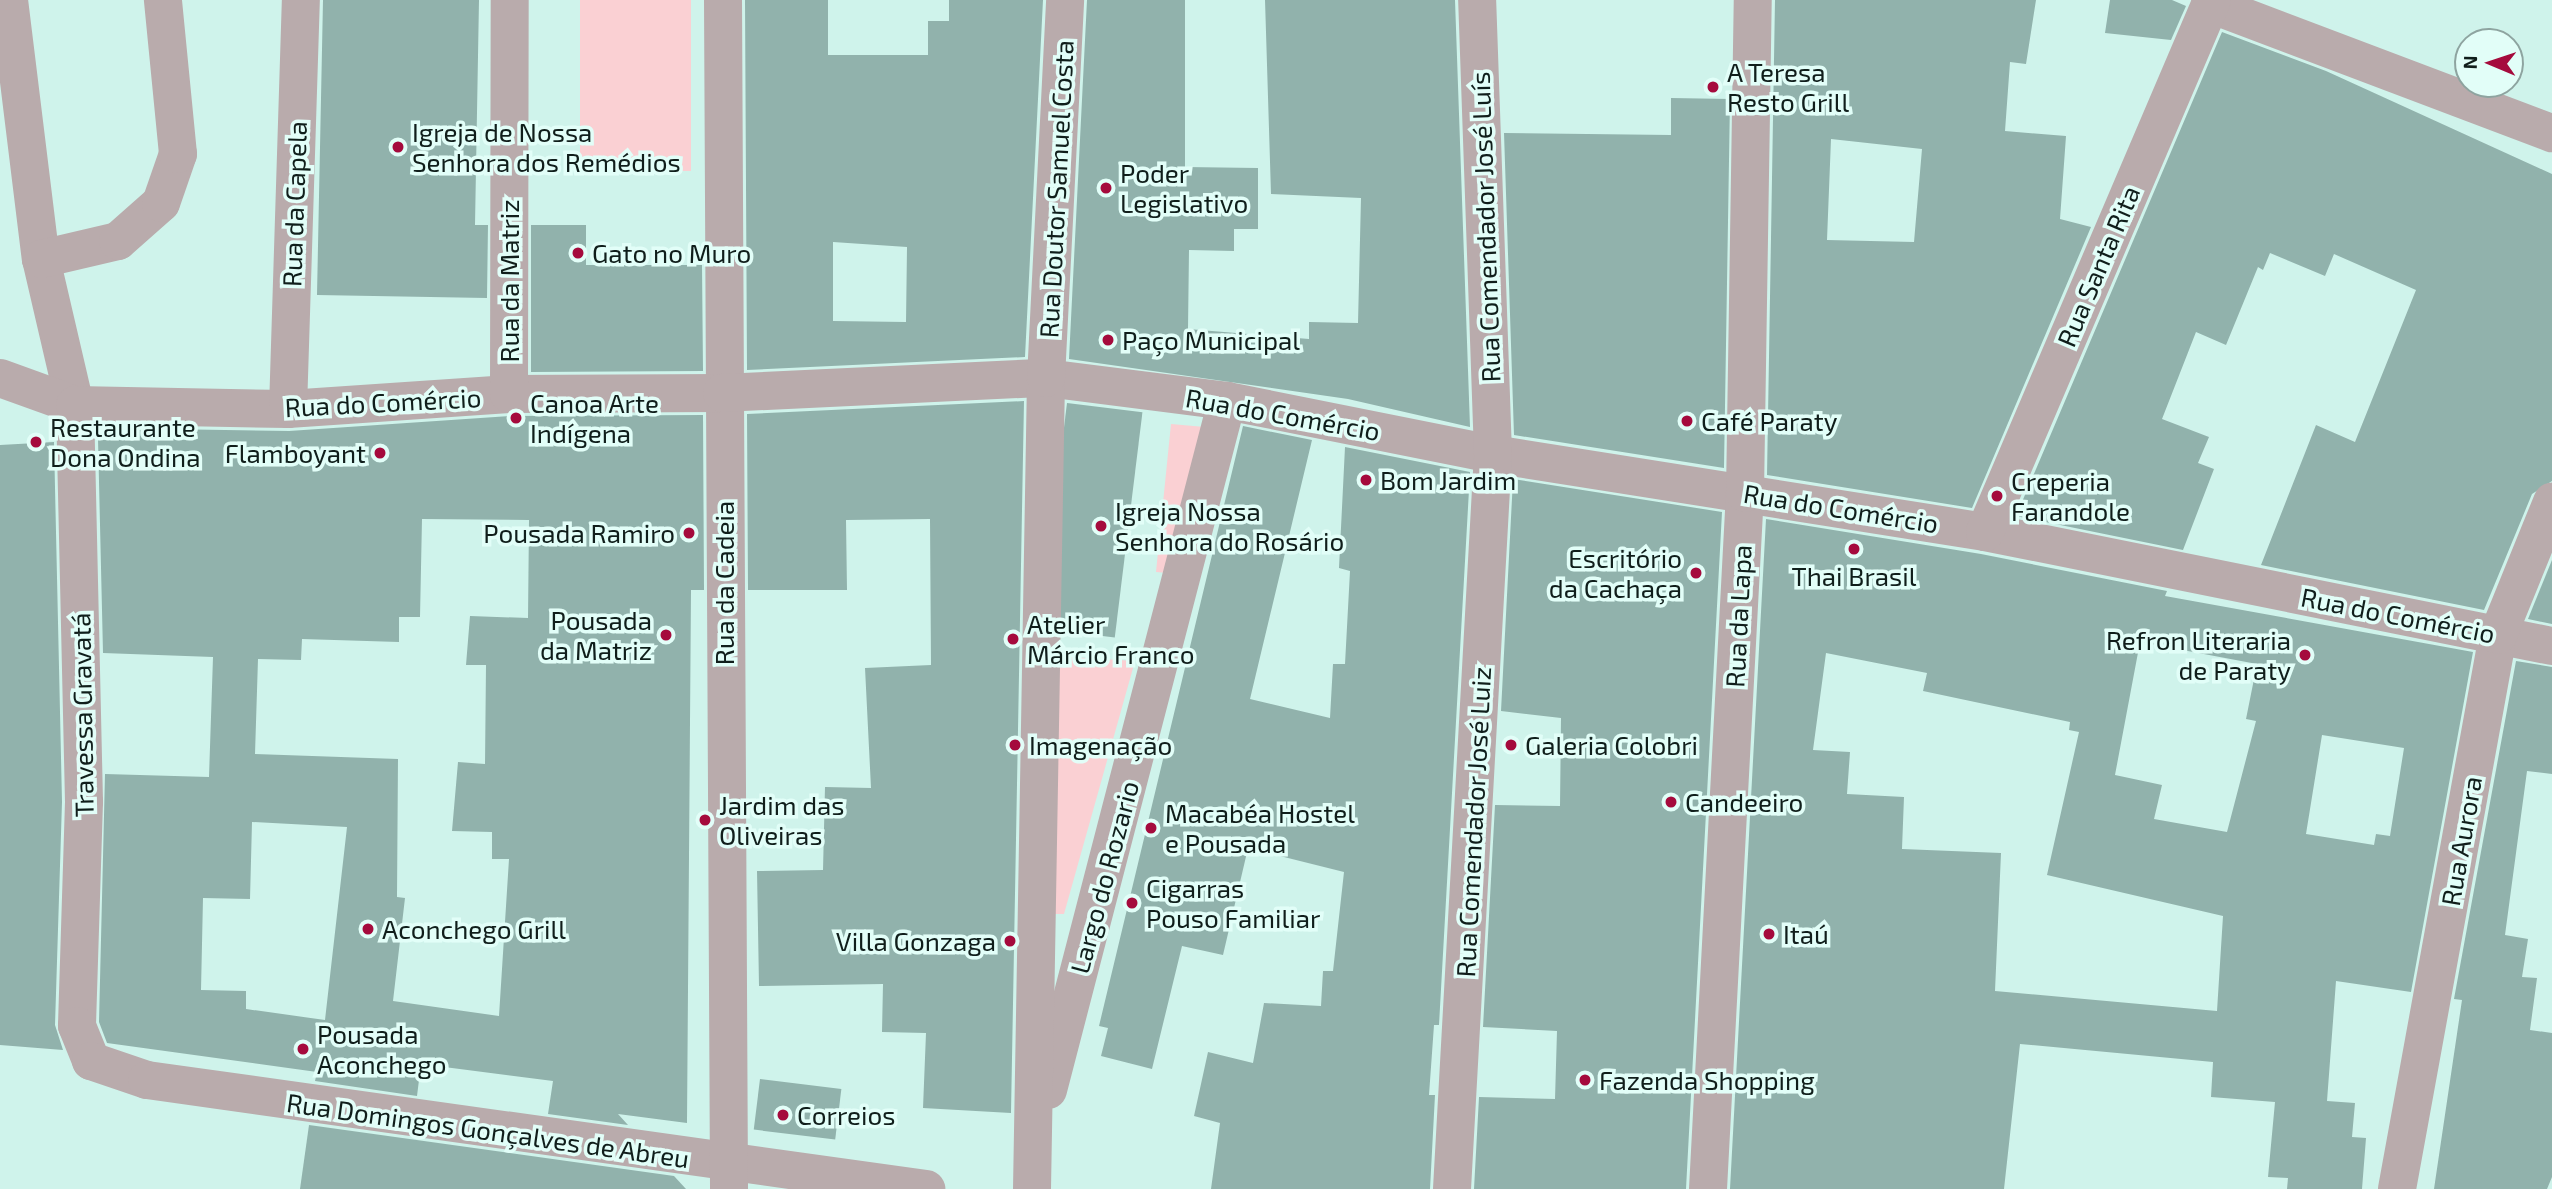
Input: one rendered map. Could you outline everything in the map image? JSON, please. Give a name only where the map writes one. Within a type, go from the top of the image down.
[{"type":"street","name":"Travessa Gravatá","points":[[9,0],[41,259],[75,405],[85,802],[77,1026]]},
{"type":"street","points":[[41,259],[118,242],[161,203],[178,153],[163,0]]},
{"type":"street","name":"Rua da Capela","points":[[288,409],[301,0]]},
{"type":"street","name":"Rua da Matriz","points":[[509,394],[510,0]]},
{"type":"street","name":"Rua da Cadeia","points":[[723,0],[729,1177]]},
{"type":"street","name":"Rua Doutor Samuel Costa","points":[[1046,378],[1065,0]]},
{"type":"street","name":"Rua Comendador José Luís","points":[[1477,0],[1493,454]]},
{"type":"street","name":"Rua da Lapa","points":[[1709,1189],[1745,493],[1753,0]]},
{"type":"street","points":[[2211,2],[2552,133]]},
{"type":"street","name":"Rua Santa Rita","points":[[1985,531],[2211,2]]},
{"type":"street","name":"Rua do Comércio","points":[[0,378],[75,405],[288,409],[509,394],[723,393],[1046,378],[1227,401],[1493,454],[1985,531],[2552,646]]},
{"type":"street","name":"Largo do Rozario","points":[[1032,1189],[1046,378]]},
{"type":"street","name":"Largo do Rozario","points":[[1033,1150],[1227,401]]},
{"type":"street","name":"Rua Comendador José Luiz","points":[[1452,1189],[1493,454]]},
{"type":"street","name":"Rua Aurora","points":[[2397,1189],[2498,635],[2552,502]]},
{"type":"street","name":"Rua Domingos Gonçalves de Abreu","points":[[77,1026],[91,1060],[147,1080],[729,1177],[926,1189]]},
{"type":"shaded area","points":[[580,0],[691,0],[691,171],[580,171]]},
{"type":"shaded area","points":[[1171,424],[1205,427],[1168,573],[1156,572]]},
{"type":"shaded area","points":[[1055,656],[1135,661],[1064,914],[1052,914]]},
{"type":"building","name":"Igreja de Nossa Senhora dos Remédios","points":[[323,0],[479,0],[475,225],[488,225],[487,298],[317,295]]},
{"type":"building","points":[[745,0],[828,0],[828,55],[928,55],[928,21],[949,21],[949,0],[1043,0],[1025,357],[747,370]],"holes":[[[833,242],[907,247],[906,322],[833,321]]]},
{"type":"building","points":[[1087,0],[1185,0],[1185,167],[1258,168],[1258,229],[1234,229],[1234,251],[1189,250],[1188,329],[1309,339],[1309,322],[1358,323],[1361,198],[1271,194],[1265,0],[1455,0],[1470,427],[1348,399],[1069,359]]},
{"type":"building","points":[[1775,0],[2036,0],[2026,64],[2010,62],[2005,131],[2066,136],[2060,219],[2091,227],[1972,508],[1767,475]],"holes":[[[1831,139],[1922,149],[1914,242],[1827,240]]]},
{"type":"building","points":[[2110,0],[2172,0],[2186,6],[2171,40],[2105,33]]},
{"type":"building","points":[[2222,32],[2326,71],[2552,174],[2552,481],[2532,494],[2484,610],[2261,565],[2316,425],[2355,442],[2416,290],[2334,254],[2325,276],[2270,253],[2263,270],[2258,267],[2226,345],[2196,332],[2162,419],[2209,437],[2198,463],[2214,469],[2183,550],[2016,516]]},
{"type":"building","points":[[1671,98],[1730,99],[1724,468],[1514,435],[1504,133],[1671,135]]},
{"type":"building","points":[[531,225],[586,225],[586,265],[702,265],[703,371],[531,372]]},
{"type":"building","points":[[1024,401],[1011,1113],[923,1108],[926,1033],[882,1032],[883,984],[759,986],[757,871],[823,870],[825,787],[871,788],[865,668],[931,665],[930,519],[846,520],[847,590],[748,590],[747,414]]},
{"type":"building","name":"Igreja Nossa Senhora do Rosário","points":[[1067,403],[1142,412],[1115,638],[1039,628]]},
{"type":"building","points":[[703,415],[704,590],[691,590],[687,1123],[618,1114],[628,1125],[548,1114],[553,1081],[421,1064],[417,1096],[315,1081],[317,1072],[107,1043],[99,1022],[105,774],[209,777],[213,657],[103,653],[98,439],[109,439],[109,431],[289,431],[510,416]],"holes":[[[422,519],[529,520],[528,618],[470,616],[466,665],[486,665],[485,764],[458,762],[452,831],[492,832],[492,859],[509,859],[499,1016],[393,1001],[405,898],[397,897],[398,759],[255,754],[258,659],[301,660],[302,639],[399,642],[399,617],[420,617]],[[252,822],[347,827],[325,1020],[246,1009],[246,991],[201,990],[203,898],[250,899]]]},
{"type":"building","points":[[1243,426],[1312,440],[1250,699],[1330,718],[1333,664],[1345,664],[1350,571],[1339,568],[1345,447],[1470,472],[1439,1025],[1434,1025],[1429,1095],[1435,1095],[1430,1189],[1211,1189],[1220,1123],[1194,1116],[1208,1052],[1253,1063],[1264,1003],[1321,1006],[1323,971],[1333,971],[1344,872],[1248,848],[1223,955],[1182,946],[1152,1069],[1101,1056],[1108,1028],[1099,1026]]},
{"type":"building","points":[[54,442],[62,802],[55,1025],[63,1050],[0,1045],[0,445]]},
{"type":"building","points":[[1513,479],[1722,512],[1686,1189],[1474,1189],[1479,1097],[1555,1099],[1557,1031],[1483,1027],[1495,805],[1560,806],[1561,718],[1501,711]]},
{"type":"building","points":[[1766,519],[1981,554],[2167,591],[2165,596],[2473,652],[2411,992],[2336,981],[2327,1101],[2355,1103],[2352,1137],[2366,1138],[2362,1189],[2287,1189],[2288,1178],[2268,1177],[2275,1102],[2211,1097],[2213,1062],[2020,1044],[2004,1189],[1730,1189]],"holes":[[[2140,642],[2257,664],[2246,719],[2256,721],[2227,832],[2154,819],[2162,785],[2115,775]],[[1826,653],[1927,673],[1923,691],[2070,722],[2069,730],[2079,732],[2047,875],[2223,916],[2217,1011],[1995,991],[2001,853],[1902,849],[1904,797],[1847,794],[1850,752],[1813,750]],[[2322,735],[2404,748],[2390,836],[2376,834],[2374,845],[2306,834]]]},
{"type":"building","points":[[2552,560],[2552,624],[2528,619]]},
{"type":"building","points":[[2516,661],[2552,667],[2552,774],[2527,771],[2505,935],[2528,939],[2522,977],[2537,978],[2530,1030],[2552,1033],[2552,1177],[2547,1189],[2434,1189],[2462,1000],[2454,999]]},
{"type":"building","points":[[760,1079],[841,1089],[835,1140],[754,1130]]},
{"type":"building","points":[[309,1125],[674,1176],[686,1189],[300,1189]]},
{"type":"place","name":"A Teresa Resto Grill","points":[[1713,87]]},
{"type":"place","name":"Igreja de Nossa Senhora dos Remédios","points":[[398,147]]},
{"type":"place","name":"Poder Legislativo","points":[[1106,188]]},
{"type":"place","name":"Gato no Muro","points":[[578,253]]},
{"type":"place","name":"Paço Municipal","points":[[1108,340]]},
{"type":"place","name":"Canoa Arte Indígena","points":[[516,418]]},
{"type":"place","name":"Café Paraty","points":[[1687,421]]},
{"type":"place","name":"Restaurante Dona Ondina","points":[[36,442]]},
{"type":"place","name":"Flamboyant","points":[[380,453]]},
{"type":"place","name":"Bom Jardim","points":[[1366,480]]},
{"type":"place","name":"Creperia Farandole","points":[[1997,496]]},
{"type":"place","name":"Igreja Nossa Senhora do Rosário","points":[[1101,526]]},
{"type":"place","name":"Pousada Ramiro","points":[[689,533]]},
{"type":"place","name":"Thai Brasil","points":[[1854,549]]},
{"type":"place","name":"Escritório da Cachaça","points":[[1696,573]]},
{"type":"place","name":"Pousada da Matriz","points":[[666,635]]},
{"type":"place","name":"Atelier Márcio Franco","points":[[1013,639]]},
{"type":"place","name":"Refron Literaria de Paraty","points":[[2305,655]]},
{"type":"place","name":"Imagenação","points":[[1015,745]]},
{"type":"place","name":"Galeria Colobri","points":[[1511,745]]},
{"type":"place","name":"Candeeiro","points":[[1671,802]]},
{"type":"place","name":"Jardim das Oliveiras","points":[[705,820]]},
{"type":"place","name":"Macabéa Hostel e Pousada","points":[[1151,828]]},
{"type":"place","name":"Cigarras Pouso Familiar","points":[[1132,903]]},
{"type":"place","name":"Aconchego Grill","points":[[368,929]]},
{"type":"place","name":"Itaú","points":[[1769,934]]},
{"type":"place","name":"Villa Gonzaga","points":[[1010,941]]},
{"type":"place","name":"Pousada Aconchego","points":[[303,1049]]},
{"type":"place","name":"Fazenda Shopping","points":[[1585,1080]]},
{"type":"place","name":"Correios","points":[[783,1115]]}]
